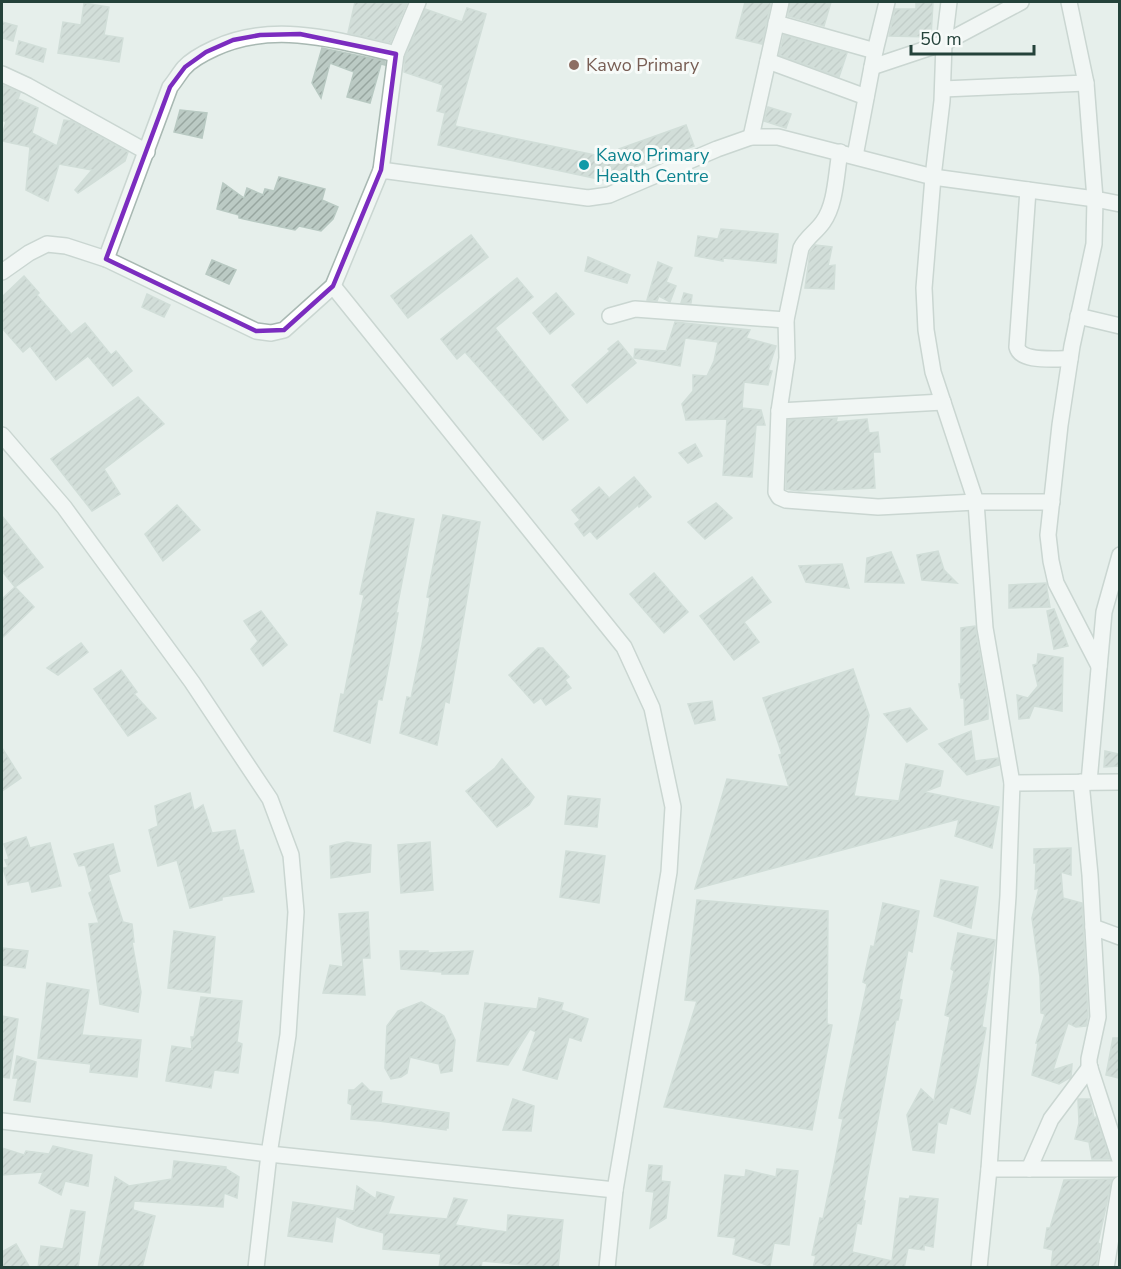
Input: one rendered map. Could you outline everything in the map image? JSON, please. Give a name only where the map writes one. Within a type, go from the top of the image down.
[{"type":"street","points":[[2,272],[28,252],[47,244],[66,246],[106,260],[256,331],[271,333],[284,330],[333,286],[381,170],[396,54],[418,2]]},
{"type":"street","points":[[751,137],[781,2]]},
{"type":"street","points":[[887,2],[866,97],[830,207],[823,222],[805,239],[801,248],[786,320],[787,358],[779,411],[776,492],[779,497],[786,500],[878,507],[976,502],[1052,502]]},
{"type":"street","points":[[949,2],[924,288],[926,330],[933,372],[976,502],[985,628],[1012,783],[1008,896],[989,1169],[979,1268]]},
{"type":"street","points":[[872,68],[944,43],[1021,2]]},
{"type":"street","points":[[1069,2],[1086,83],[1095,199],[1094,243],[1070,359],[1048,535],[1056,583],[1099,666]]},
{"type":"street","points":[[776,23],[875,51]]},
{"type":"street","points":[[106,260],[170,87],[185,67],[206,52],[233,40],[260,35],[300,34],[339,40],[396,54]]},
{"type":"street","points":[[768,61],[866,97]]},
{"type":"street","points":[[2,74],[147,152]]},
{"type":"street","points":[[943,89],[1086,83]]},
{"type":"street","points":[[381,170],[588,198],[609,195],[751,137],[778,137],[933,177],[1119,204]]},
{"type":"street","points":[[1028,190],[1018,352],[1024,357],[1070,359]]},
{"type":"street","points":[[333,286],[624,647],[652,708],[673,807],[669,872],[615,1190],[607,1268]]},
{"type":"street","points":[[610,316],[635,309],[786,320]]},
{"type":"street","points":[[1078,316],[1119,326]]},
{"type":"street","points":[[779,411],[943,402]]},
{"type":"street","points":[[2,435],[64,507],[192,682],[270,799],[291,855],[296,912],[288,1035],[269,1154],[256,1268]]},
{"type":"street","points":[[1119,555],[1104,612],[1085,782],[1098,1017],[1089,1059],[1119,1160]]},
{"type":"street","points":[[1012,783],[1119,782]]},
{"type":"street","points":[[1093,927],[1119,937]]},
{"type":"street","points":[[1029,1169],[1051,1119],[1090,1067]]},
{"type":"street","points":[[2,1121],[269,1154],[615,1190]]},
{"type":"street","points":[[989,1169],[1119,1168]]},
{"type":"street","points":[[1106,1268],[1119,1184]]},
{"type":"highlighted area","points":[[300,34],[396,54],[381,170],[333,286],[284,330],[256,331],[106,259],[170,87],[185,67],[206,52],[233,40],[260,35]]},
{"type":"building","points":[[355,2],[407,3],[390,43],[348,33]]},
{"type":"building","points":[[745,2],[771,2],[762,44],[736,38]]},
{"type":"building","points":[[790,2],[831,2],[824,26],[788,16]]},
{"type":"building","points":[[916,2],[933,2],[931,37],[889,36],[895,9],[916,9]]},
{"type":"building","points":[[84,3],[109,7],[104,35],[123,38],[119,62],[58,53],[63,22],[81,25]]},
{"type":"building","points":[[467,8],[486,14],[455,126],[624,161],[619,149],[686,125],[694,146],[609,176],[608,181],[438,145],[445,113],[437,111],[443,85],[404,72],[405,57],[425,9],[462,22]]},
{"type":"building","points":[[2,22],[17,26],[13,41],[2,38]]},
{"type":"building","points":[[784,35],[847,53],[839,77],[779,55]]},
{"type":"building","points":[[19,41],[46,49],[43,62],[16,54]]},
{"type":"building","points":[[322,48],[385,61],[385,65],[381,64],[370,103],[347,97],[354,72],[330,63],[321,98],[312,83]]},
{"type":"building","points":[[3,85],[20,93],[18,99],[38,108],[32,133],[57,146],[64,120],[72,121],[128,152],[125,161],[78,193],[75,190],[92,170],[59,164],[48,201],[26,190],[30,147],[2,141],[6,122],[2,120]]},
{"type":"building","points":[[768,107],[791,114],[786,128],[764,121]]},
{"type":"building","points":[[180,110],[207,113],[202,138],[174,132]]},
{"type":"building","points":[[279,177],[325,189],[322,200],[338,207],[333,219],[321,231],[299,226],[295,230],[239,218],[239,215],[217,209],[223,183],[244,198],[247,188],[263,195],[265,189],[274,191]]},
{"type":"building","points":[[721,229],[778,234],[776,263],[723,258],[723,261],[695,256],[698,236],[718,239]]},
{"type":"building","points":[[471,235],[488,257],[408,318],[391,296]]},
{"type":"building","points":[[815,245],[832,247],[828,266],[835,265],[834,289],[805,288],[810,252]]},
{"type":"building","points":[[588,257],[630,275],[627,283],[585,271]]},
{"type":"building","points":[[212,260],[236,270],[229,284],[206,274]]},
{"type":"building","points":[[658,262],[672,268],[666,282],[676,286],[670,302],[659,296],[657,301],[647,300]]},
{"type":"building","points":[[24,276],[39,293],[37,295],[71,334],[85,323],[111,355],[116,351],[132,371],[113,386],[88,356],[56,380],[30,346],[23,352],[2,328],[2,297]]},
{"type":"building","points":[[517,278],[533,297],[495,328],[568,420],[543,440],[465,352],[457,359],[441,339]]},
{"type":"building","points":[[556,293],[574,314],[550,334],[533,313]]},
{"type":"building","points":[[684,293],[692,295],[691,303],[681,303]]},
{"type":"building","points":[[147,294],[170,305],[164,317],[142,307]]},
{"type":"building","points":[[675,322],[750,330],[746,338],[776,346],[768,370],[772,371],[768,385],[744,382],[742,408],[761,410],[765,425],[756,425],[752,477],[723,475],[727,419],[686,420],[682,404],[693,391],[693,375],[707,376],[714,361],[718,342],[685,338],[680,366],[634,358],[635,349],[666,351]]},
{"type":"building","points":[[618,341],[636,363],[587,403],[572,385]]},
{"type":"building","points":[[138,397],[164,424],[104,469],[120,494],[92,511],[51,459]]},
{"type":"building","points":[[837,418],[836,422],[867,419],[869,433],[878,432],[880,452],[873,452],[875,488],[799,491],[786,489],[788,420]]},
{"type":"building","points":[[695,444],[702,456],[688,463],[679,453]]},
{"type":"building","points":[[634,477],[651,497],[597,539],[590,531],[584,536],[575,524],[580,520],[572,510],[599,487],[609,498]]},
{"type":"building","points":[[716,503],[732,518],[705,539],[688,522]]},
{"type":"building","points":[[177,505],[200,530],[163,561],[145,534]]},
{"type":"building","points":[[377,512],[414,519],[382,700],[378,699],[370,743],[334,731],[341,694],[344,695],[364,595],[360,594]]},
{"type":"building","points":[[443,515],[480,522],[449,703],[445,701],[437,745],[400,733],[407,697],[411,698],[422,645],[430,598],[427,597]]},
{"type":"building","points":[[2,516],[43,567],[15,587],[2,571]]},
{"type":"building","points":[[938,551],[944,570],[957,583],[922,580],[917,555]]},
{"type":"building","points":[[891,552],[904,583],[865,582],[867,558]]},
{"type":"building","points":[[842,564],[849,588],[806,582],[799,566]]},
{"type":"building","points":[[654,573],[688,612],[664,633],[630,594]]},
{"type":"building","points":[[752,577],[771,602],[744,622],[759,642],[734,660],[700,616]]},
{"type":"building","points":[[1046,583],[1050,607],[1009,608],[1009,585]]},
{"type":"building","points":[[15,587],[34,607],[2,638],[2,599]]},
{"type":"building","points":[[1054,609],[1068,646],[1054,649],[1047,611]]},
{"type":"building","points":[[261,611],[287,645],[263,666],[251,649],[258,641],[244,621]]},
{"type":"building","points":[[975,626],[988,703],[988,719],[965,725],[964,698],[961,698],[959,684],[961,684],[961,628]]},
{"type":"building","points":[[81,643],[88,652],[58,675],[47,668]]},
{"type":"building","points":[[538,648],[543,648],[569,677],[565,680],[571,688],[546,705],[541,698],[534,703],[509,675]]},
{"type":"building","points":[[1038,654],[1063,658],[1062,711],[1034,706],[1029,718],[1019,719],[1017,695],[1028,698],[1038,686],[1033,665],[1037,664]]},
{"type":"building","points":[[853,669],[869,715],[854,796],[899,801],[906,764],[943,771],[940,786],[924,792],[999,807],[992,848],[955,836],[959,819],[695,889],[727,779],[789,787],[779,755],[782,754],[763,698]]},
{"type":"building","points":[[121,670],[137,692],[134,694],[156,718],[128,736],[94,689]]},
{"type":"building","points":[[712,701],[715,720],[695,724],[688,704]]},
{"type":"building","points":[[910,708],[927,729],[907,742],[884,714]]},
{"type":"building","points":[[971,731],[975,761],[998,758],[999,765],[967,775],[939,744]]},
{"type":"building","points":[[2,748],[21,778],[2,791]]},
{"type":"building","points":[[1105,751],[1119,754],[1119,766],[1104,767]]},
{"type":"building","points":[[502,759],[534,797],[529,805],[497,827],[466,791],[495,768]]},
{"type":"building","points":[[190,793],[194,811],[203,805],[212,833],[235,830],[254,892],[222,897],[222,900],[190,908],[177,860],[158,866],[149,830],[158,826],[155,806]]},
{"type":"building","points":[[568,796],[600,799],[597,827],[565,824]]},
{"type":"building","points":[[26,837],[30,848],[50,843],[61,886],[32,892],[29,881],[8,885],[3,868],[8,867],[5,860],[9,859],[4,844]]},
{"type":"building","points":[[347,842],[371,845],[370,872],[331,878],[330,846]]},
{"type":"building","points":[[430,842],[433,890],[401,893],[398,845]]},
{"type":"building","points":[[113,844],[120,871],[108,875],[123,922],[132,924],[134,942],[132,942],[141,992],[138,1012],[100,1004],[89,924],[99,923],[89,893],[92,891],[85,865],[79,866],[74,854]]},
{"type":"building","points":[[1071,848],[1071,875],[1061,872],[1063,898],[1082,903],[1088,1016],[1086,1026],[1076,1027],[1068,1023],[1053,1070],[1072,1064],[1071,1077],[1059,1084],[1032,1075],[1038,1043],[1036,1043],[1045,1014],[1041,1013],[1040,977],[1032,918],[1039,888],[1035,889],[1034,849]]},
{"type":"building","points":[[566,851],[605,856],[599,903],[560,897]]},
{"type":"building","points":[[941,880],[978,887],[971,928],[934,916]]},
{"type":"building","points":[[697,900],[828,911],[827,1024],[832,1025],[812,1130],[664,1107],[697,1001],[685,1000]]},
{"type":"building","points":[[883,903],[919,911],[912,952],[908,950],[899,999],[902,1000],[898,1020],[896,1020],[863,1201],[865,1201],[861,1224],[857,1223],[852,1252],[892,1261],[900,1198],[909,1199],[910,1196],[938,1199],[933,1247],[924,1245],[924,1250],[908,1248],[904,1268],[813,1268],[816,1256],[812,1255],[820,1218],[823,1219],[834,1166],[843,1119],[839,1118],[867,984],[863,982],[871,946],[874,947]]},
{"type":"building","points":[[368,912],[370,958],[362,958],[365,995],[323,993],[330,965],[343,967],[339,914]]},
{"type":"building","points":[[174,931],[215,937],[210,993],[168,988]]},
{"type":"building","points":[[958,933],[995,940],[982,1027],[986,1028],[970,1114],[950,1107],[946,1124],[938,1122],[934,1153],[913,1150],[907,1115],[921,1089],[934,1101],[950,1017],[945,1015],[954,971],[951,969]]},
{"type":"building","points":[[2,948],[28,951],[25,968],[2,965]]},
{"type":"building","points":[[400,951],[428,951],[428,953],[473,951],[468,974],[442,974],[442,972],[401,969]]},
{"type":"building","points":[[47,983],[89,990],[82,1035],[141,1040],[137,1077],[90,1072],[91,1064],[38,1058]]},
{"type":"building","points":[[201,997],[242,1001],[237,1042],[242,1044],[238,1073],[214,1070],[211,1088],[166,1081],[172,1046],[192,1049],[191,1037],[194,1037]]},
{"type":"building","points":[[539,998],[563,1003],[561,1010],[588,1019],[581,1041],[569,1037],[557,1079],[523,1070],[536,1032],[530,1029],[508,1065],[477,1061],[485,1003],[537,1009]]},
{"type":"building","points":[[421,1002],[444,1016],[455,1040],[452,1071],[441,1073],[439,1064],[410,1057],[407,1073],[391,1079],[385,1068],[387,1026],[398,1011]]},
{"type":"building","points":[[2,1016],[18,1019],[9,1078],[2,1077]]},
{"type":"building","points":[[1113,1038],[1119,1038],[1119,1078],[1106,1075]]},
{"type":"building","points":[[17,1056],[36,1062],[30,1102],[14,1100],[18,1078],[13,1078]]},
{"type":"building","points":[[362,1083],[370,1091],[382,1092],[381,1103],[449,1113],[448,1128],[446,1130],[351,1119],[352,1105],[348,1103],[349,1090],[354,1090]]},
{"type":"building","points":[[513,1099],[534,1106],[531,1131],[503,1130]]},
{"type":"building","points":[[1078,1099],[1090,1099],[1094,1118],[1096,1117],[1110,1159],[1092,1159],[1089,1142],[1075,1139],[1079,1123]]},
{"type":"building","points":[[53,1146],[92,1155],[88,1186],[65,1181],[61,1195],[39,1183],[43,1172],[2,1175],[2,1148],[24,1155],[26,1151],[49,1154]]},
{"type":"building","points":[[174,1161],[226,1167],[239,1177],[237,1198],[224,1193],[223,1207],[134,1201],[133,1210],[155,1216],[142,1268],[98,1268],[115,1177],[129,1186],[172,1179]]},
{"type":"building","points":[[649,1165],[662,1166],[661,1181],[670,1182],[666,1218],[650,1228],[654,1192],[646,1191]]},
{"type":"building","points":[[777,1169],[798,1171],[789,1245],[774,1243],[770,1266],[733,1254],[736,1238],[718,1236],[725,1175],[745,1177],[746,1170],[776,1177]]},
{"type":"building","points":[[1112,1179],[1098,1243],[1100,1244],[1096,1268],[1051,1268],[1053,1250],[1044,1248],[1047,1228],[1050,1228],[1064,1180]]},
{"type":"building","points":[[357,1186],[376,1199],[377,1192],[394,1197],[388,1214],[447,1219],[454,1198],[467,1200],[455,1225],[507,1232],[508,1215],[563,1220],[558,1268],[482,1261],[481,1268],[439,1268],[441,1254],[383,1249],[384,1233],[357,1226],[336,1216],[332,1242],[288,1236],[293,1202],[354,1211]]},
{"type":"building","points":[[71,1210],[85,1212],[78,1268],[38,1268],[41,1246],[63,1249]]},
{"type":"building","points":[[16,1244],[30,1268],[2,1268],[2,1252]]},
{"type":"place","name":"Kawo Primary","points":[[574,65]]},
{"type":"place","name":"Kawo Primary Health Centre","points":[[584,165]]}]
